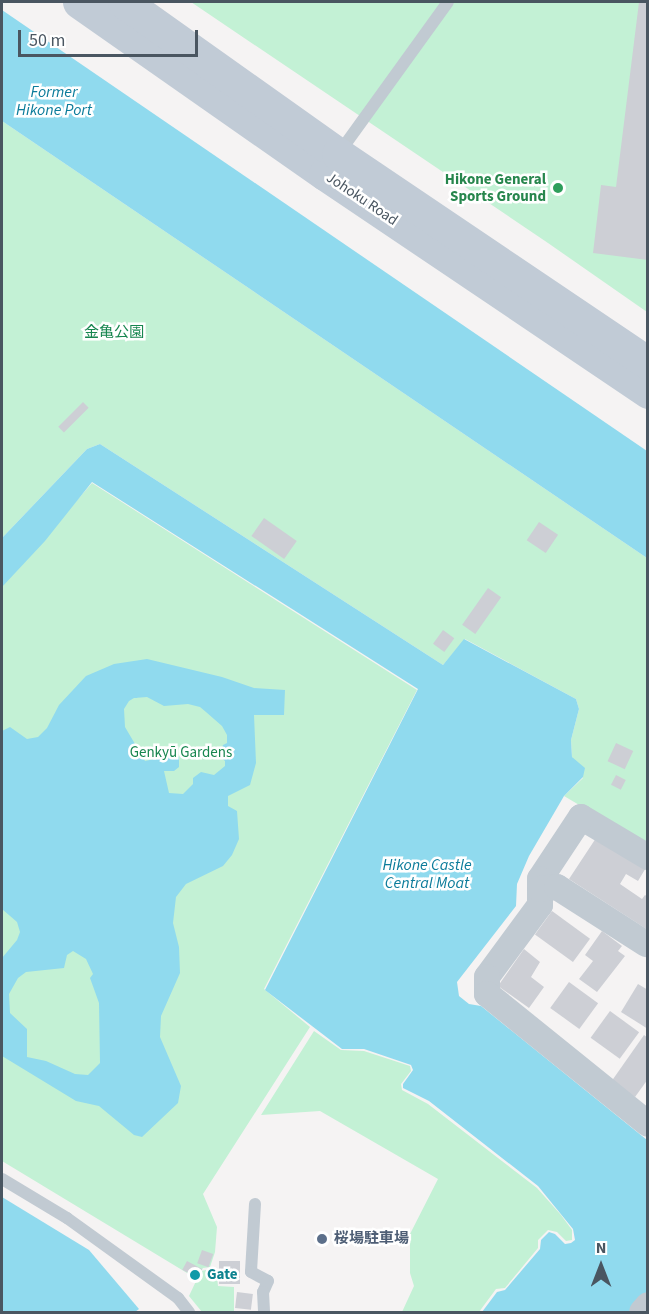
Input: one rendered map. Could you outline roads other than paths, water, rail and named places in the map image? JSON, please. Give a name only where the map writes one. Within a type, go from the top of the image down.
[{"type":"main road","name":"Johoku Road","points":[[79,2],[325,174],[648,392]]},
{"type":"main road","name":"Johoku Road","points":[[124,2],[338,154],[648,363]]},
{"type":"street","points":[[648,856],[581,817],[540,879],[540,905],[487,977],[487,994],[648,1124]]},
{"type":"street","points":[[540,888],[557,887],[646,944]]},
{"type":"street","points":[[642,1312],[648,1305]]},
{"type":"lane","points":[[338,154],[448,2]]},
{"type":"lane","points":[[2,1179],[76,1224],[178,1298],[189,1312]]},
{"type":"lane","points":[[255,1204],[250,1272],[268,1281],[263,1292],[264,1312]]},
{"type":"water","name":"Former Hikone Port","points":[[2,10],[647,451],[647,558],[2,121]]},
{"type":"water","name":"Hikone Castle Central Moat","points":[[100,444],[443,665],[464,639],[576,699],[579,709],[571,740],[572,757],[585,768],[583,777],[564,796],[529,856],[517,884],[516,906],[457,982],[459,996],[469,1004],[481,1006],[647,1140],[647,1292],[632,1312],[482,1312],[497,1292],[505,1290],[540,1249],[541,1240],[549,1232],[555,1234],[565,1244],[575,1240],[573,1229],[538,1186],[429,1101],[403,1088],[403,1084],[413,1070],[411,1065],[364,1049],[342,1049],[265,990],[418,689],[92,482],[45,541],[2,587],[2,538],[87,449]]},
{"type":"water","points":[[147,659],[222,677],[254,688],[285,690],[284,715],[254,715],[256,763],[250,785],[228,796],[228,806],[237,811],[239,839],[232,855],[223,866],[186,884],[176,897],[173,923],[179,947],[180,973],[161,1016],[160,1037],[181,1086],[178,1103],[142,1137],[134,1135],[99,1106],[76,1101],[2,1056],[2,958],[17,940],[20,932],[17,922],[2,909],[2,731],[10,727],[27,739],[38,737],[47,728],[59,705],[86,676],[114,664]],"holes":[[[147,697],[164,706],[188,704],[200,707],[222,726],[227,735],[227,743],[223,745],[219,756],[225,761],[225,766],[214,775],[201,772],[193,778],[193,784],[183,794],[169,793],[164,771],[174,771],[179,767],[179,757],[171,752],[145,761],[125,727],[124,709],[129,701],[134,698]],[[73,951],[86,959],[93,974],[90,978],[99,1003],[100,1063],[88,1075],[75,1074],[46,1061],[27,1057],[27,1029],[10,1013],[9,994],[18,978],[26,972],[64,968],[67,955]]]},
{"type":"water","points":[[2,1197],[89,1250],[139,1309],[135,1312],[2,1312]]},
{"type":"place","name":"Hikone General Sports Ground","points":[[558,188]]},
{"type":"place","name":"桜場駐車場","points":[[322,1239]]},
{"type":"place","name":"Gate","points":[[195,1275]]},
{"type":"park label","name":"金亀公園","points":[[114,333]]},
{"type":"park label","name":"Genkyū Gardens","points":[[181,753]]}]
